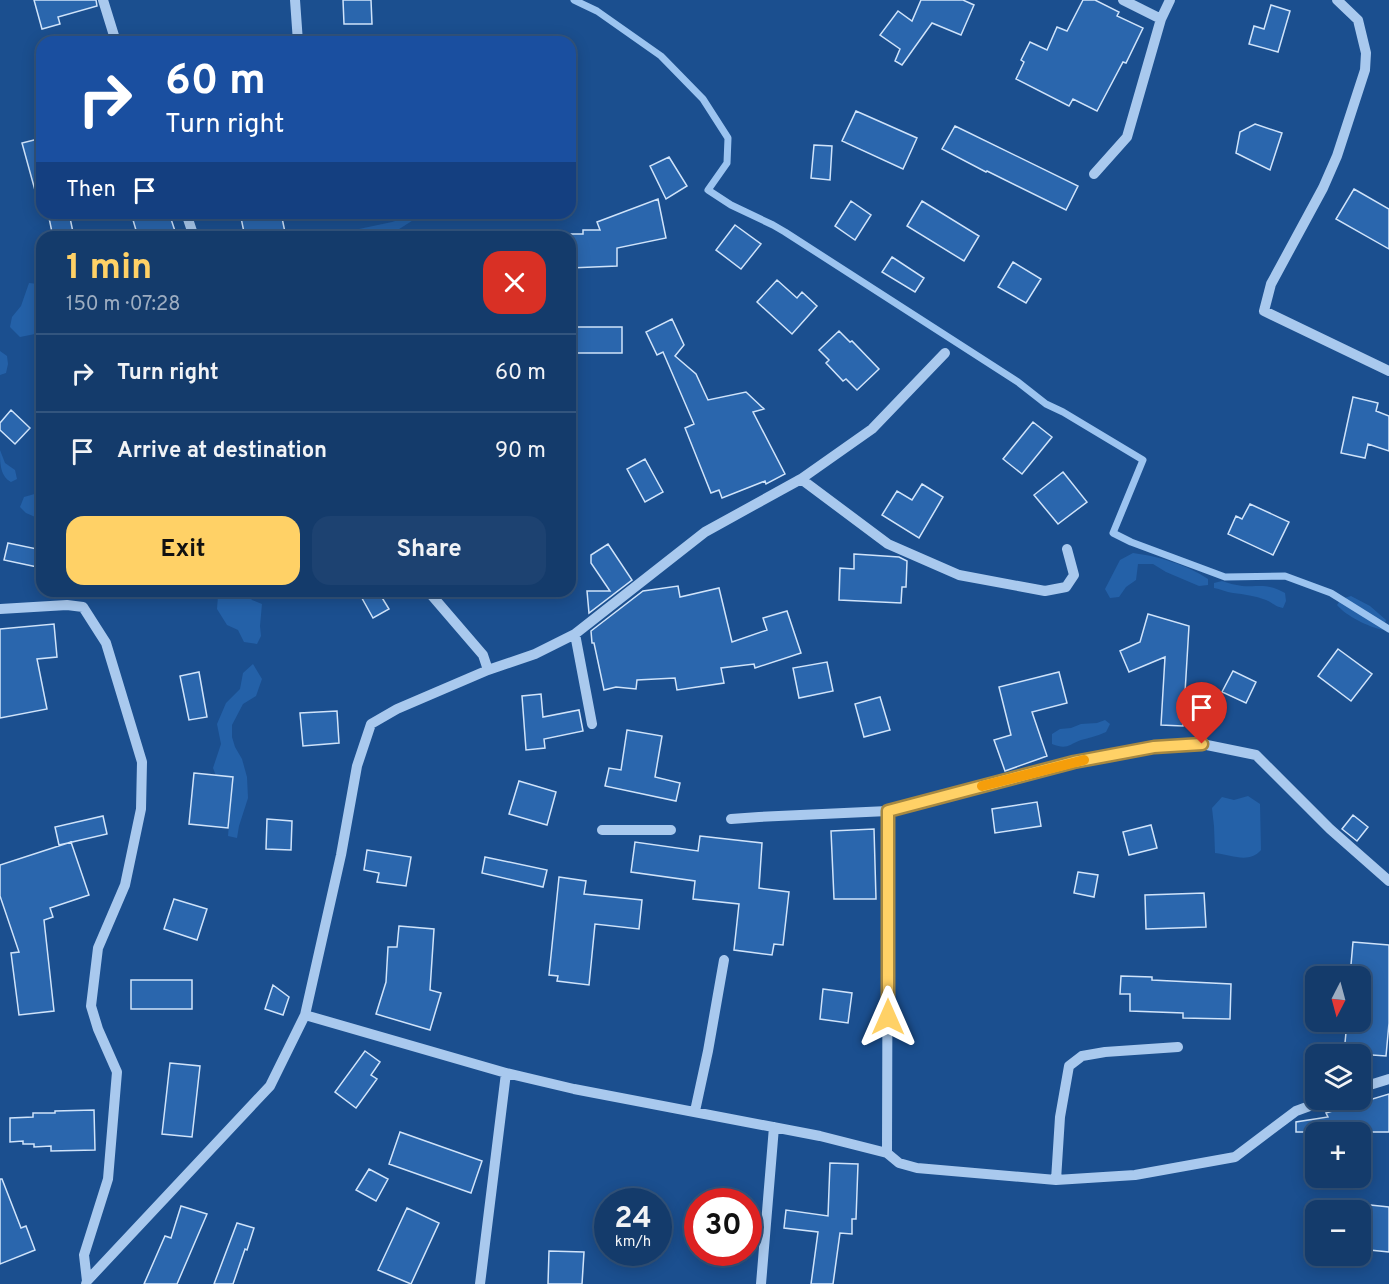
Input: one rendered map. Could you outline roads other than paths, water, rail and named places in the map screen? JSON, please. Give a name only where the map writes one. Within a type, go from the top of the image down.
[{"type":"street","points":[[103,0],[114,36]]},
{"type":"street","points":[[295,0],[298,36]]},
{"type":"street","points":[[1123,0],[1161,19]]},
{"type":"street","points":[[1094,174],[1128,137],[1161,19],[1170,0]]},
{"type":"street","points":[[1337,0],[1358,20],[1366,53],[1365,70],[1337,156],[1323,188],[1271,284],[1264,311],[1389,370]]},
{"type":"street","points":[[87,1282],[270,1086],[305,1015],[341,855],[357,766],[371,724],[398,709],[489,670],[535,654],[575,634],[705,532],[801,479],[872,429],[945,353]]},
{"type":"street","points":[[801,479],[888,544],[958,575],[1046,591],[1066,587],[1074,575],[1067,549]]},
{"type":"street","points":[[433,597],[483,655],[489,670]]},
{"type":"street","points":[[0,609],[67,605],[84,607],[106,643],[142,762],[141,808],[125,885],[98,948],[91,1006],[98,1029],[117,1072],[108,1179],[84,1256],[87,1282]]},
{"type":"street","points":[[575,634],[592,724]]},
{"type":"street","points":[[731,819],[888,811],[1074,762],[1154,747],[1202,744],[1256,755],[1330,829],[1389,881]]},
{"type":"street","points":[[887,1153],[888,811]]},
{"type":"street","points":[[602,830],[671,830]]},
{"type":"street","points":[[695,1111],[724,960]]},
{"type":"street","points":[[305,1015],[506,1073],[574,1089],[820,1136],[887,1153],[899,1163],[917,1168],[1056,1180],[1135,1175],[1235,1156],[1296,1111],[1305,1108]]},
{"type":"street","points":[[1056,1180],[1060,1117],[1069,1066],[1082,1056],[1105,1052],[1178,1047]]},
{"type":"street","points":[[480,1284],[506,1073]]},
{"type":"street","points":[[1371,1085],[1389,1079]]},
{"type":"street","points":[[761,1284],[774,1127]]},
{"type":"waterway","points":[[574,0],[597,11],[661,56],[703,99],[728,138],[727,163],[708,190],[731,205],[785,232],[1018,382],[1046,404],[1143,460],[1113,533],[1225,577],[1285,576],[1331,593],[1389,629]]}]
